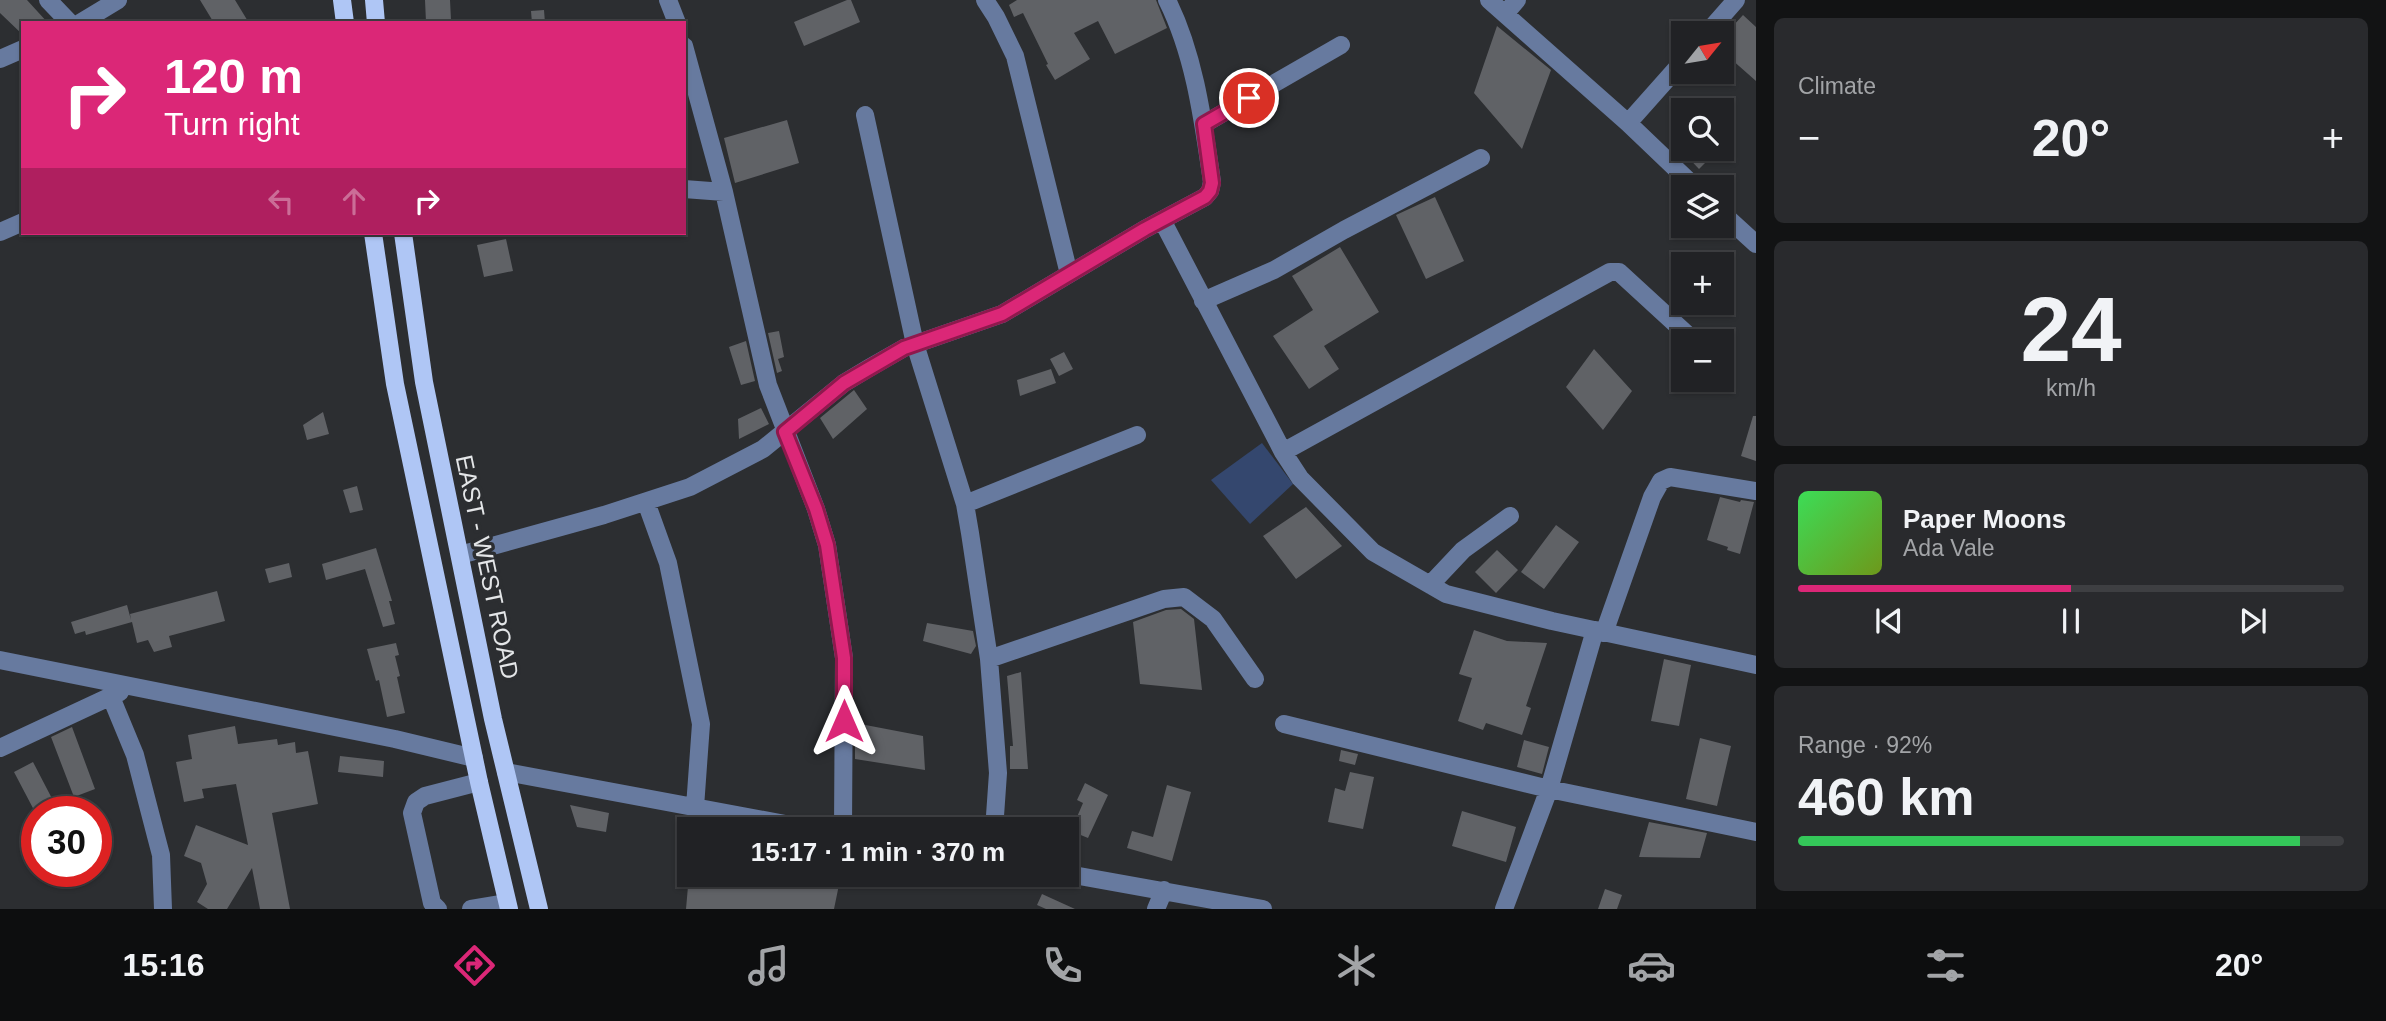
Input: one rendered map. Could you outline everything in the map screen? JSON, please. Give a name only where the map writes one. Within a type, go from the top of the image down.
[{"type":"main road","points":[[342,0],[345,21]]},
{"type":"main road","points":[[374,0],[376,21]]},
{"type":"main road","points":[[373,235],[395,384],[479,782],[508,906]]},
{"type":"main road","name":"EAST - WEST ROAD","points":[[403,235],[424,382],[506,772],[539,909]]},
{"type":"street","points":[[48,0],[68,21]]},
{"type":"street","points":[[83,21],[118,0]]},
{"type":"street","points":[[668,0],[676,21]]},
{"type":"street","points":[[985,0],[1015,55],[1069,274]]},
{"type":"street","points":[[460,555],[690,487],[763,449],[844,383],[904,348],[1002,314],[1205,197],[1212,183],[1204,124],[1181,27],[1167,0]]},
{"type":"street","points":[[1489,0],[1511,7],[1682,175]]},
{"type":"street","points":[[1718,21],[1736,0]]},
{"type":"street","points":[[1204,124],[1341,45]]},
{"type":"street","points":[[0,58],[21,50]]},
{"type":"street","points":[[686,53],[724,192],[768,385],[816,509],[827,545],[844,658],[843,817]]},
{"type":"street","points":[[1628,123],[1671,75]]},
{"type":"street","points":[[864,115],[915,344],[965,504],[989,659],[998,773],[995,817]]},
{"type":"street","points":[[1203,301],[1274,271],[1344,230],[1481,158]]},
{"type":"street","points":[[686,189],[724,192]]},
{"type":"street","points":[[1162,220],[1283,452],[1300,478],[1373,552],[1446,594],[1756,665]]},
{"type":"street","points":[[1734,222],[1753,236]]},
{"type":"street","points":[[0,232],[21,223]]},
{"type":"street","points":[[1283,452],[1610,272],[1619,272],[1680,329]]},
{"type":"street","points":[[965,504],[1137,435]]},
{"type":"street","points":[[1504,909],[1549,789],[1600,631],[1652,497],[1661,481],[1670,477],[1756,491]]},
{"type":"street","points":[[646,502],[668,563],[701,724],[695,807]]},
{"type":"street","points":[[1430,585],[1463,550],[1510,516]]},
{"type":"street","points":[[989,659],[1164,599],[1184,597],[1213,619],[1255,679]]},
{"type":"street","points":[[0,660],[394,739],[474,758]]},
{"type":"street","points":[[0,748],[132,686]]},
{"type":"street","points":[[111,697],[135,755],[161,855],[163,909]]},
{"type":"street","points":[[1284,724],[1549,789],[1756,832]]},
{"type":"street","points":[[506,772],[748,817]]},
{"type":"street","points":[[438,909],[432,903],[412,813],[416,802],[425,796],[479,782]]},
{"type":"street","points":[[1079,876],[1263,909]]},
{"type":"street","points":[[1156,909],[1164,890]]},
{"type":"street","points":[[471,909],[508,906]]},
{"type":"shaded area","points":[[1262,443],[1293,484],[1250,524],[1211,480]]},
{"type":"building","points":[[0,0],[27,0],[46,21],[21,21],[21,33],[0,13]]},
{"type":"building","points":[[200,0],[235,0],[248,21],[213,21]]},
{"type":"building","points":[[425,0],[450,0],[451,20],[426,21]]},
{"type":"building","points":[[851,0],[860,22],[804,46],[794,22]]},
{"type":"building","points":[[1017,0],[1156,0],[1167,28],[1115,54],[1098,21],[1074,33],[1090,59],[1055,80],[1023,13],[1014,17],[1009,5]]},
{"type":"building","points":[[544,10],[545,21],[532,21],[531,11]]},
{"type":"building","points":[[1743,15],[1756,27],[1756,81],[1734,62],[1734,25]]},
{"type":"building","points":[[1497,26],[1551,70],[1522,149],[1474,93]]},
{"type":"building","points":[[787,120],[799,163],[735,183],[724,138]]},
{"type":"building","points":[[1691,161],[1707,161],[1699,169]]},
{"type":"building","points":[[1435,197],[1464,261],[1426,279],[1396,215]]},
{"type":"building","points":[[506,239],[513,271],[484,277],[477,245]]},
{"type":"building","points":[[1340,247],[1379,312],[1324,346],[1339,369],[1309,389],[1273,336],[1313,310],[1292,276]]},
{"type":"building","points":[[779,331],[784,357],[778,359],[782,371],[777,373],[768,333]]},
{"type":"building","points":[[746,341],[755,381],[741,385],[729,347]]},
{"type":"building","points":[[1594,349],[1632,391],[1603,430],[1566,387]]},
{"type":"building","points":[[1064,352],[1073,369],[1059,376],[1050,359]]},
{"type":"building","points":[[1051,369],[1056,383],[1020,396],[1017,380]]},
{"type":"building","points":[[854,390],[867,409],[833,439],[820,418]]},
{"type":"building","points":[[761,408],[769,424],[739,439],[738,419]]},
{"type":"building","points":[[323,412],[329,434],[307,440],[303,425]]},
{"type":"building","points":[[1753,416],[1756,416],[1756,461],[1741,456]]},
{"type":"building","points":[[357,486],[363,510],[350,513],[343,490]]},
{"type":"building","points":[[1720,497],[1754,502],[1740,554],[1707,540]]},
{"type":"building","points":[[1306,507],[1342,546],[1296,579],[1263,536]]},
{"type":"building","points":[[1556,525],[1579,542],[1544,589],[1521,572]]},
{"type":"building","points":[[376,548],[392,601],[389,601],[395,624],[383,627],[365,569],[326,580],[322,564]]},
{"type":"building","points":[[1497,550],[1518,570],[1496,593],[1475,572]]},
{"type":"building","points":[[289,563],[292,577],[269,583],[265,569]]},
{"type":"building","points":[[217,591],[225,621],[169,636],[172,647],[154,652],[148,640],[137,643],[132,622],[86,635],[85,631],[75,634],[71,622],[127,605],[131,620],[130,614]]},
{"type":"building","points":[[1181,609],[1194,619],[1202,690],[1140,684],[1133,622],[1166,610]]},
{"type":"building","points":[[927,623],[973,631],[976,646],[971,654],[923,641]]},
{"type":"building","points":[[1474,630],[1507,641],[1547,643],[1526,706],[1531,708],[1522,735],[1486,723],[1483,730],[1458,721],[1472,678],[1459,674]]},
{"type":"building","points":[[396,643],[399,655],[395,656],[400,676],[397,677],[405,713],[387,717],[379,680],[376,681],[367,649]]},
{"type":"building","points":[[1664,659],[1691,665],[1679,726],[1651,721]]},
{"type":"building","points":[[1021,672],[1028,769],[1010,769],[1010,746],[1013,746],[1007,676]]},
{"type":"building","points":[[855,723],[923,736],[925,770],[855,759]]},
{"type":"building","points":[[235,726],[238,744],[277,739],[278,745],[295,742],[296,753],[308,751],[318,804],[272,813],[290,909],[260,909],[252,868],[227,909],[208,909],[197,902],[207,884],[201,863],[184,856],[196,825],[248,845],[236,784],[202,789],[204,798],[184,802],[176,762],[192,759],[188,735]]},
{"type":"building","points":[[72,727],[95,789],[74,796],[51,737]]},
{"type":"building","points":[[1700,738],[1731,746],[1717,806],[1686,799]]},
{"type":"building","points":[[1524,740],[1549,747],[1542,774],[1517,767]]},
{"type":"building","points":[[1341,750],[1358,754],[1355,765],[1339,761]]},
{"type":"building","points":[[340,756],[384,761],[383,777],[338,772]]},
{"type":"building","points":[[33,762],[51,796],[27,796],[14,772]]},
{"type":"building","points":[[1350,772],[1374,777],[1363,829],[1328,822],[1335,788],[1345,791]]},
{"type":"building","points":[[1085,783],[1108,795],[1088,838],[1079,834],[1077,817],[1083,803],[1077,800]]},
{"type":"building","points":[[1167,785],[1191,792],[1172,861],[1127,848],[1132,831],[1153,837]]},
{"type":"building","points":[[570,805],[609,813],[606,832],[577,827]]},
{"type":"building","points":[[1462,811],[1516,827],[1506,862],[1452,846]]},
{"type":"building","points":[[1649,822],[1707,833],[1700,858],[1639,857]]},
{"type":"building","points":[[688,887],[839,887],[834,909],[686,909]]},
{"type":"building","points":[[1605,889],[1622,895],[1617,909],[1598,909]]},
{"type":"building","points":[[1042,894],[1075,909],[1046,909],[1037,905]]},
{"type":"route","points":[[844,721],[844,658],[827,545],[816,509],[785,432],[844,383],[904,348],[1002,314],[1145,229],[1205,197],[1212,183],[1204,124],[1249,98]]}]
